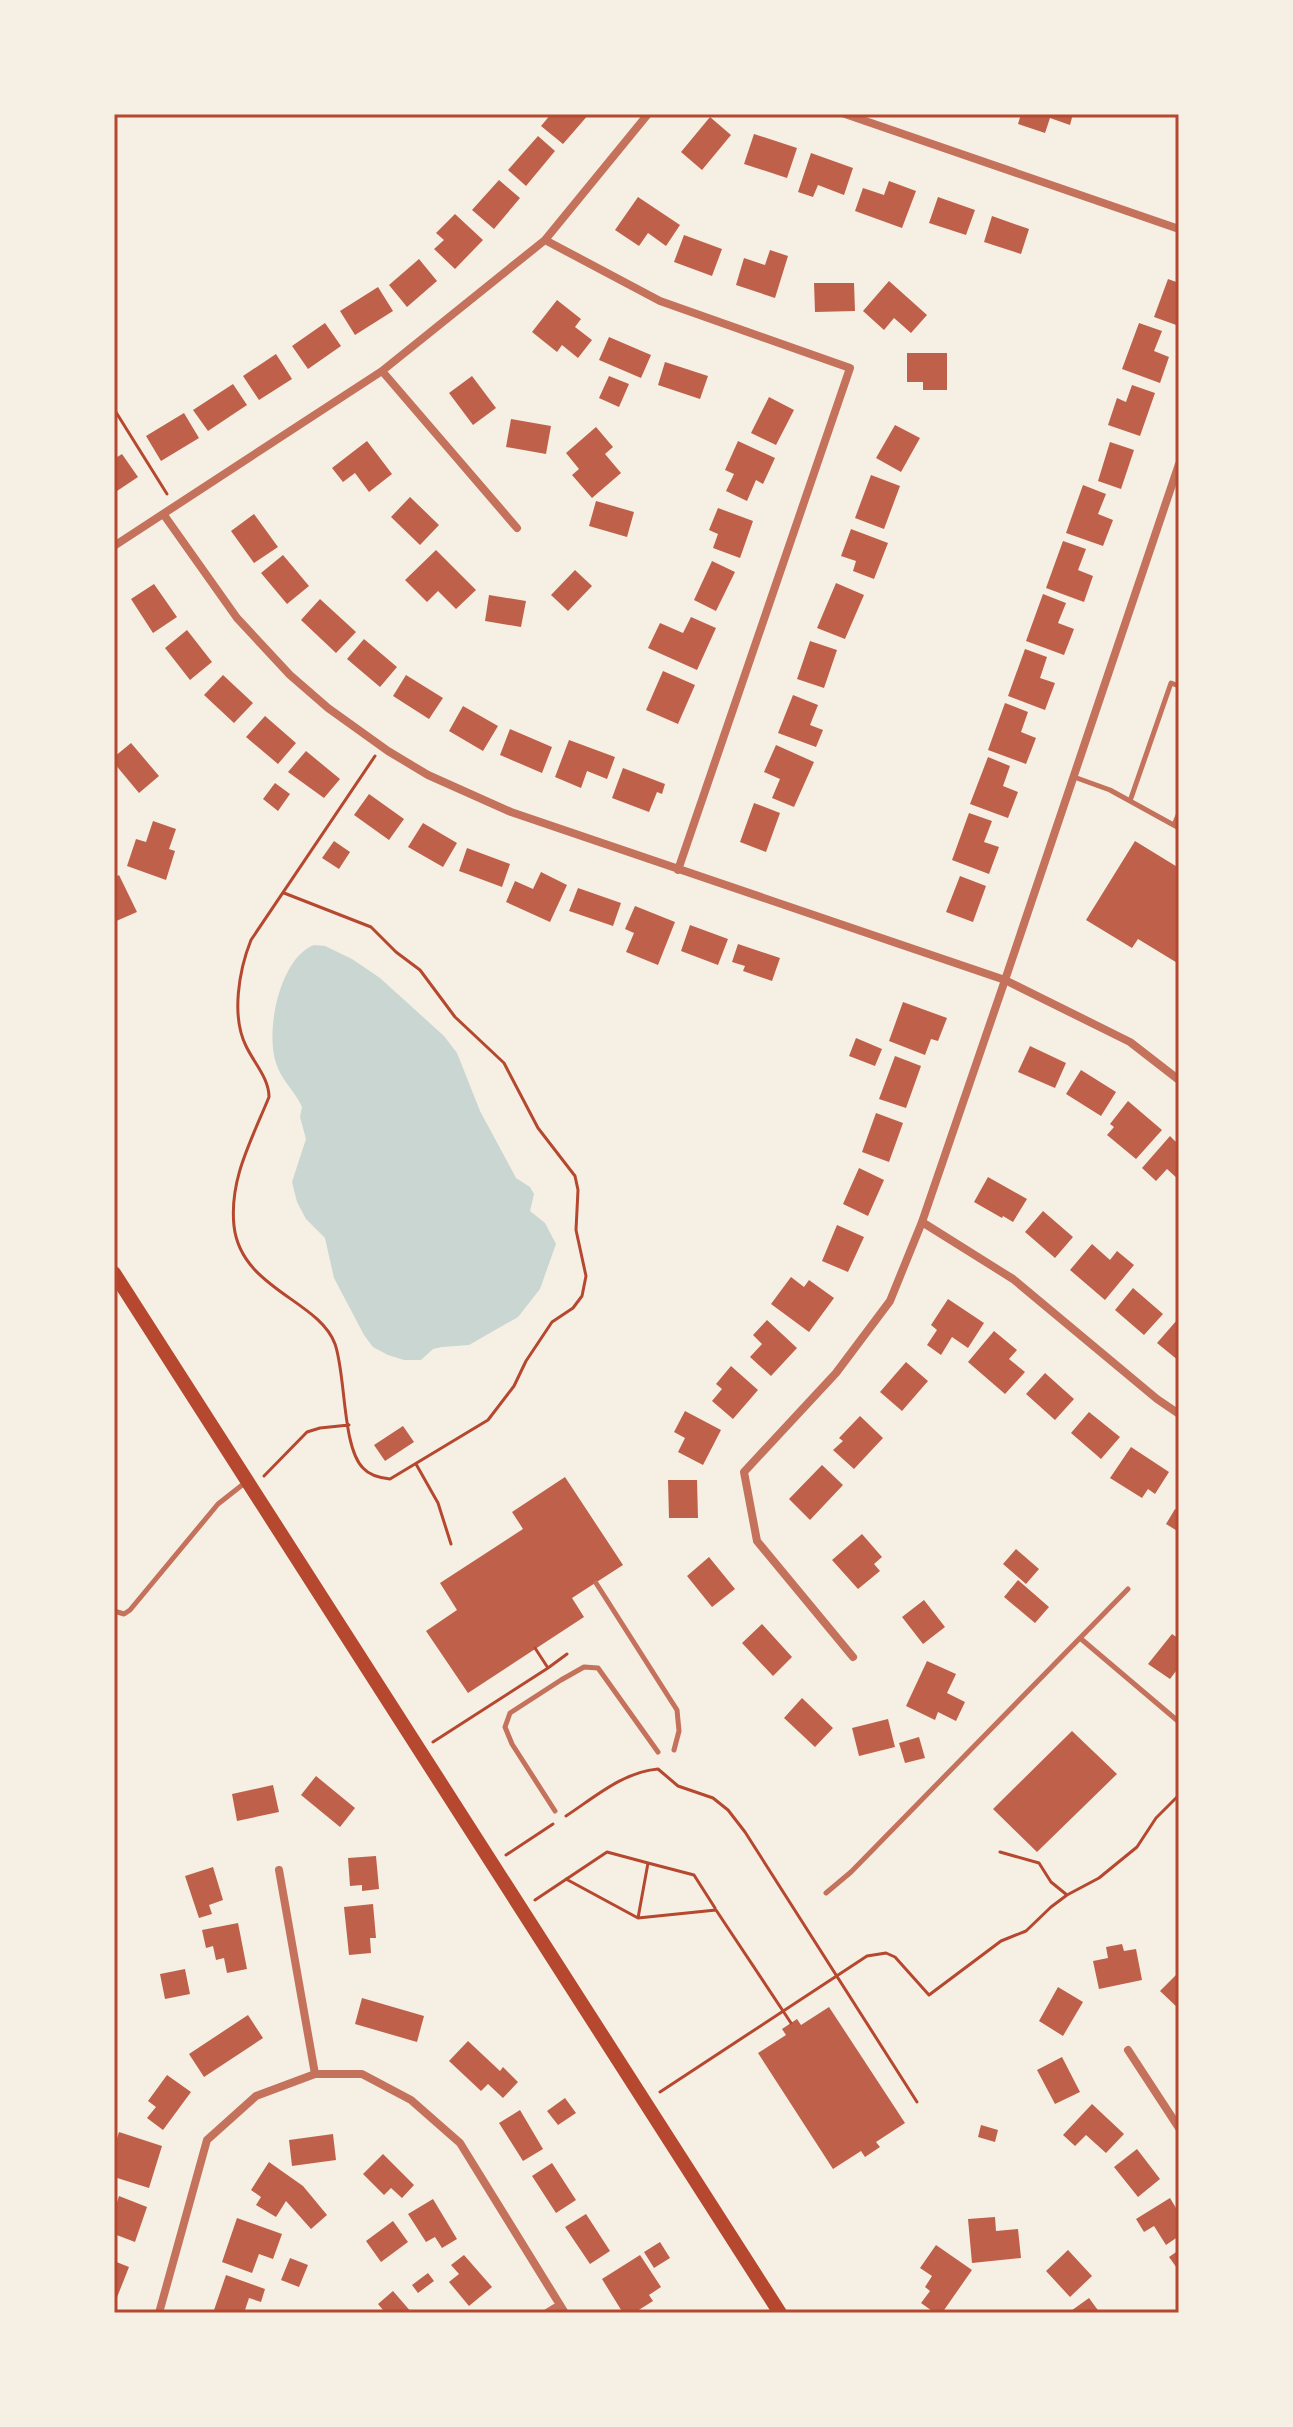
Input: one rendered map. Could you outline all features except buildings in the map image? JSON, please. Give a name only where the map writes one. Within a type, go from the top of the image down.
[{"type":"main road","points":[[114,1273],[780,2313]]},
{"type":"street","points":[[114,546],[382,371],[545,240],[648,114]]},
{"type":"street","points":[[845,114],[1179,229]]},
{"type":"street","points":[[545,240],[660,301],[850,368],[678,870]]},
{"type":"street","points":[[382,371],[517,528]]},
{"type":"street","points":[[853,1657],[757,1541],[744,1472],[836,1373],[890,1301],[922,1222],[1179,464]]},
{"type":"street","points":[[1167,498],[1179,502]]},
{"type":"street","points":[[164,515],[237,618],[261,646],[328,708],[428,775],[511,812],[1005,980],[1130,1042],[1179,1080]]},
{"type":"street","points":[[922,1222],[1013,1279],[1179,1414]]},
{"type":"street","points":[[279,1870],[315,2074]]},
{"type":"street","points":[[1128,2050],[1179,2128]]},
{"type":"street","points":[[159,2313],[207,2140],[256,2096],[315,2074],[362,2074],[411,2100],[460,2143],[562,2309],[547,2313]]},
{"type":"lane","points":[[1130,801],[1171,683],[1179,686]]},
{"type":"lane","points":[[1073,777],[1110,790],[1177,826],[1179,813]]},
{"type":"lane","points":[[114,1611],[124,1614],[130,1610],[218,1504],[249,1485]]},
{"type":"lane","points":[[596,1583],[677,1710],[679,1731],[674,1750]]},
{"type":"lane","points":[[826,1893],[851,1872],[1128,1589]]},
{"type":"lane","points":[[1080,1638],[1179,1722]]},
{"type":"lane","points":[[555,1811],[512,1744],[505,1727],[510,1713],[584,1667],[598,1668],[658,1752]]},
{"type":"path","points":[[114,409],[175,508]]},
{"type":"path","points":[[284,893],[371,927],[420,970],[455,1017],[504,1063],[538,1128],[575,1176],[578,1190],[576,1230],[586,1276],[582,1296],[573,1308],[552,1322],[526,1361],[514,1386],[488,1420],[390,1479],[363,1470],[353,1452],[342,1369],[329,1332],[260,1276],[238,1244],[234,1225],[239,1170],[269,1097],[269,1088],[245,1044],[239,1026],[245,955],[251,940],[381,746]]},
{"type":"path","points":[[249,1485],[307,1432],[349,1425]]},
{"type":"path","points":[[416,1464],[438,1503],[451,1544]]},
{"type":"path","points":[[535,1648],[548,1668]]},
{"type":"path","points":[[419,1751],[567,1654]]},
{"type":"path","points":[[491,1864],[623,1778],[642,1770],[658,1769],[678,1786],[713,1798],[728,1810],[917,2102]]},
{"type":"path","points":[[645,2102],[867,1956],[886,1953],[895,1957],[929,1995],[1001,1941],[1026,1931],[1067,1895],[1099,1878],[1137,1847],[1156,1818],[1179,1795]]},
{"type":"path","points":[[520,1909],[607,1852],[694,1875],[791,2023]]},
{"type":"path","points":[[1000,1852],[1039,1863],[1051,1882],[1067,1895]]},
{"type":"path","points":[[638,1918],[648,1863]]},
{"type":"path","points":[[566,1879],[638,1918],[716,1910]]},
{"type":"shaded area","points":[[314,945],[325,946],[352,959],[380,978],[444,1036],[457,1053],[480,1111],[516,1178],[530,1187],[534,1194],[530,1211],[545,1223],[556,1244],[540,1289],[518,1317],[469,1345],[433,1349],[421,1360],[404,1360],[373,1347],[334,1278],[325,1238],[306,1219],[297,1202],[292,1182],[306,1139],[300,1117],[302,1107],[276,1063],[273,1049],[274,1015],[284,979],[292,964],[302,952]]}]
